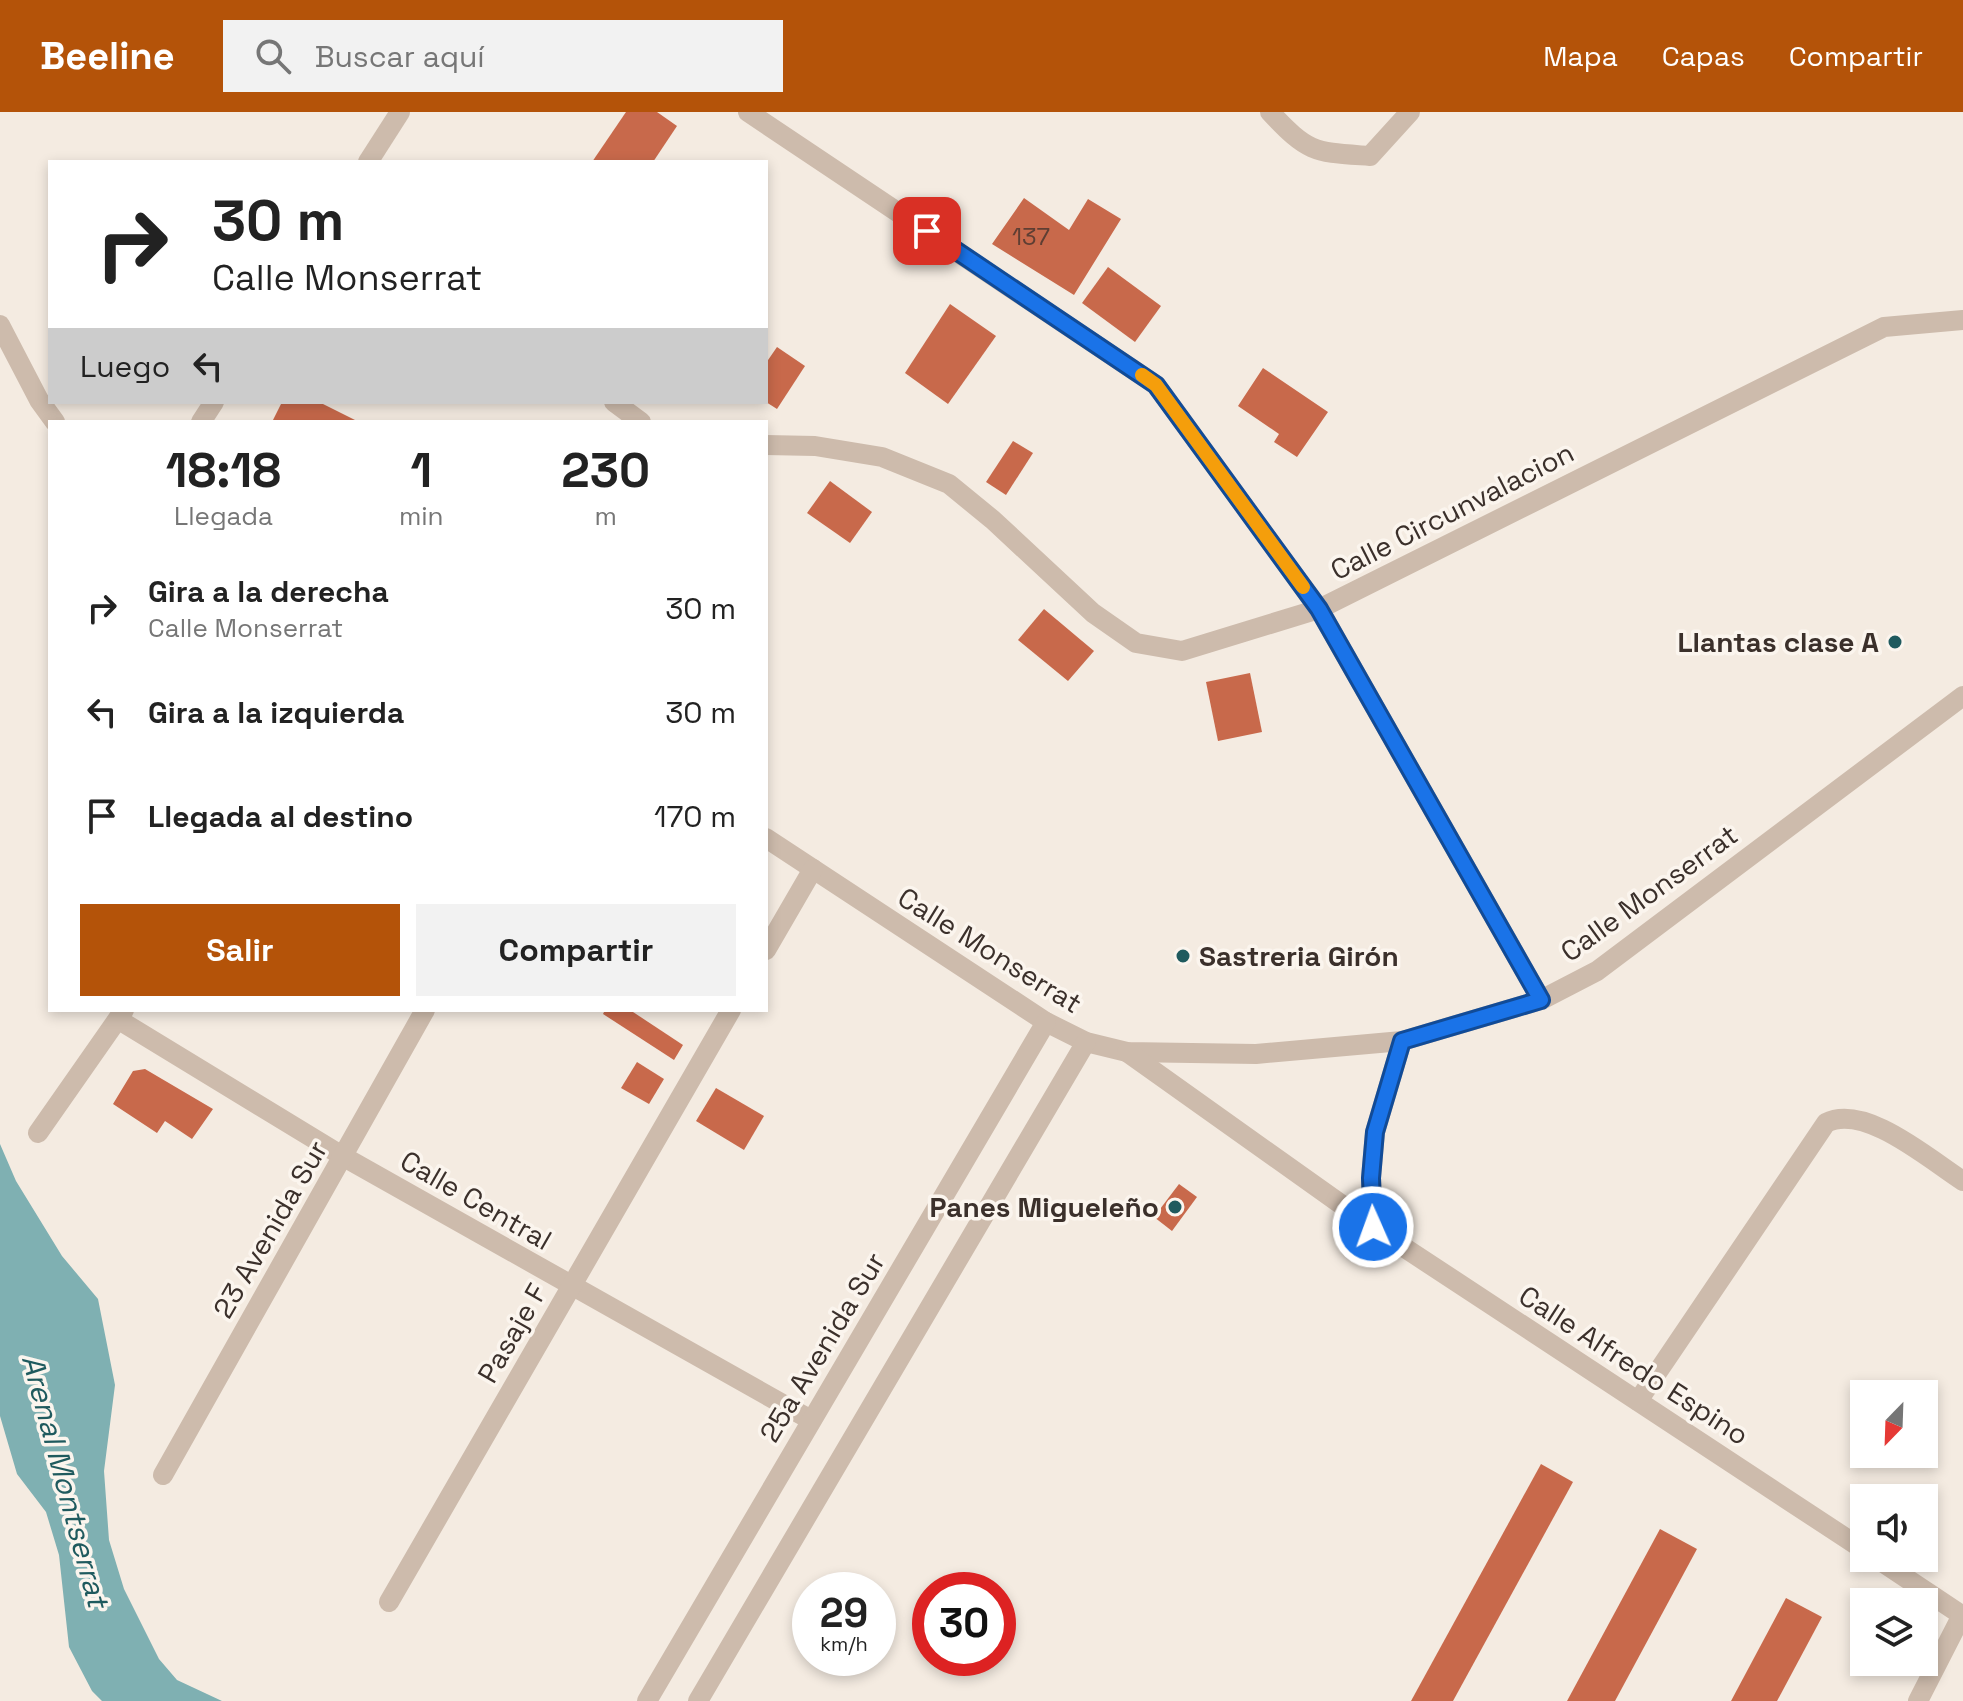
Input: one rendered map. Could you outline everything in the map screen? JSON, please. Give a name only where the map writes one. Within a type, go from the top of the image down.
[{"type":"street","points":[[369,160],[400,112]]},
{"type":"street","points":[[748,112],[1156,385],[1319,609],[1541,1000]]},
{"type":"street","points":[[1270,112],[1293,136],[1318,152],[1370,156],[1410,112]]},
{"type":"street","name":"Calle Circunvalacion","points":[[768,445],[815,446],[882,457],[949,484],[993,520],[1093,613],[1136,643],[1182,651],[1319,609],[1884,327],[1963,320]]},
{"type":"street","points":[[0,325],[39,400],[54,420]]},
{"type":"street","points":[[617,404],[638,420]]},
{"type":"street","name":"Calle Monserrat","points":[[768,839],[1046,1022],[1086,1042],[1127,1052],[1256,1054],[1402,1041],[1541,1000],[1597,971],[1963,696]]},
{"type":"street","points":[[768,947],[813,869]]},
{"type":"street","name":"23 Avenida Sur","points":[[163,1475],[424,1012]]},
{"type":"street","name":"Pasaje F","points":[[389,1602],[730,1012]]},
{"type":"street","points":[[38,1133],[122,1015]]},
{"type":"street","name":"Calle Central","points":[[122,1015],[344,1157],[811,1420]]},
{"type":"street","name":"25a Avenida Sur","points":[[647,1701],[1046,1022]]},
{"type":"street","points":[[1373,1227],[1371,1178],[1375,1132],[1402,1041]]},
{"type":"street","points":[[698,1701],[1086,1042]]},
{"type":"street","name":"Calle Alfredo Espino","points":[[1127,1052],[1373,1227],[1850,1541]]},
{"type":"street","points":[[1638,1401],[1826,1123],[1847,1118],[1874,1124],[1963,1181]]},
{"type":"street","points":[[1897,1572],[1962,1615],[1918,1701]]},
{"type":"water","name":"Arenal Montserrat","points":[[0,1144],[16,1181],[62,1256],[98,1299],[115,1385],[104,1471],[109,1540],[124,1589],[159,1659],[177,1680],[222,1701],[102,1701],[92,1691],[69,1647],[59,1555],[46,1512],[17,1474],[0,1416]]},
{"type":"building","points":[[626,112],[657,112],[677,126],[654,160],[593,160]]},
{"type":"building","points":[[1024,198],[1069,230],[1088,199],[1121,219],[1074,295],[992,244]]},
{"type":"building","points":[[1108,267],[1161,306],[1135,342],[1082,303]]},
{"type":"building","points":[[950,304],[996,336],[948,404],[905,373]]},
{"type":"building","points":[[777,347],[805,366],[777,409],[768,403],[768,360]]},
{"type":"building","points":[[1263,368],[1328,412],[1297,457],[1274,442],[1279,434],[1238,406]]},
{"type":"building","points":[[281,404],[323,404],[355,420],[273,420]]},
{"type":"building","points":[[1013,441],[1033,453],[1006,495],[986,482]]},
{"type":"building","points":[[830,481],[872,512],[850,543],[807,513]]},
{"type":"building","points":[[1044,609],[1094,651],[1068,681],[1018,640]]},
{"type":"building","points":[[1250,673],[1262,732],[1218,741],[1206,682]]},
{"type":"building","points":[[633,1012],[683,1045],[674,1060],[603,1014]]},
{"type":"building","points":[[637,1062],[664,1079],[649,1104],[621,1088]]},
{"type":"building","points":[[145,1069],[213,1109],[192,1139],[165,1121],[157,1133],[113,1104],[133,1071]]},
{"type":"building","points":[[716,1088],[764,1116],[744,1150],[696,1121]]},
{"type":"building","name":"Panes Migueleño","points":[[1179,1184],[1197,1197],[1172,1231],[1154,1217]]},
{"type":"building","points":[[1541,1464],[1573,1482],[1453,1701],[1411,1701]]},
{"type":"building","points":[[1660,1529],[1697,1549],[1615,1701],[1567,1701]]},
{"type":"building","points":[[1786,1598],[1822,1617],[1777,1701],[1731,1701]]},
{"type":"slow traffic","points":[[1142,375],[1156,385],[1303,587]]},
{"type":"place","name":"Llantas clase A","points":[[1895,642]]},
{"type":"place","name":"Sastreria Girón","points":[[1183,956]]},
{"type":"place","name":"Panes Migueleño","points":[[1175,1207]]},
{"type":"route","points":[[927,231],[1156,385],[1319,609],[1541,1000],[1402,1041],[1375,1132],[1371,1178],[1373,1227]]}]
